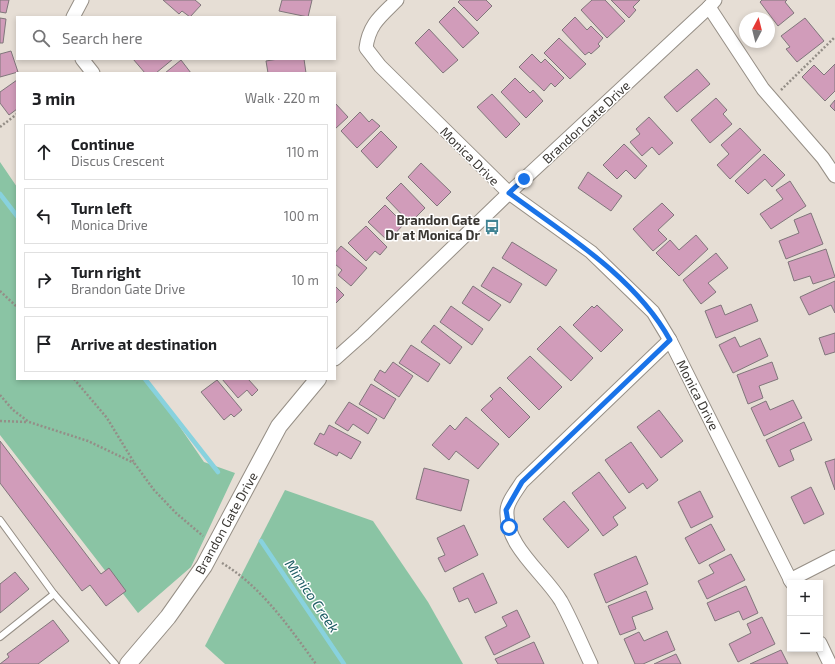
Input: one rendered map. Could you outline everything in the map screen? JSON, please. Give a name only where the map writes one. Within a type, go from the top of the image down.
[{"type":"street","points":[[74,16],[82,0]]},
{"type":"street","name":"Monica Drive","points":[[398,0],[374,24],[368,34],[366,48],[380,66],[509,193],[591,252],[653,312],[670,340],[790,580]]},
{"type":"street","points":[[712,4],[771,100],[824,158],[835,176]]},
{"type":"street","name":"Brandon Gate Drive","points":[[336,358],[363,334],[509,193],[712,4]]},
{"type":"street","points":[[83,60],[92,72]]},
{"type":"street","points":[[591,664],[561,602],[550,584],[514,541],[509,527],[506,510],[522,482],[670,340]]},
{"type":"street","name":"Brandon Gate Drive","points":[[128,664],[168,617],[204,566],[279,426],[317,380]]},
{"type":"street","points":[[795,580],[835,557]]},
{"type":"street","points":[[823,650],[830,664]]},
{"type":"lane","points":[[0,520],[54,594],[115,664]]},
{"type":"lane","points":[[0,637],[54,594]]},
{"type":"path","points":[[771,100],[835,37]]},
{"type":"path","points":[[0,127],[16,115]]},
{"type":"path","points":[[0,291],[16,306]]},
{"type":"path","points":[[75,380],[107,418],[135,464],[165,501],[204,536]]},
{"type":"path","points":[[0,394],[13,410],[29,422]]},
{"type":"path","points":[[0,421],[29,422],[88,441],[135,464]]},
{"type":"path","points":[[222,563],[236,571],[264,598],[316,664]]},
{"type":"green space","points":[[0,162],[16,186],[16,380],[148,380],[204,462],[235,473],[191,567],[138,613],[0,435]]},
{"type":"green space","points":[[285,490],[373,521],[428,602],[463,664],[225,664],[205,646]]},
{"type":"building","points":[[0,0],[9,0],[6,13],[0,12]]},
{"type":"building","points":[[163,0],[195,0],[201,5],[191,16],[182,11],[179,14]]},
{"type":"building","points":[[282,0],[312,0],[308,16],[279,11]]},
{"type":"building","points":[[460,0],[486,0],[492,6],[477,21],[458,2]]},
{"type":"building","points":[[592,0],[605,0],[625,21],[607,38],[581,10]]},
{"type":"building","points":[[611,0],[640,0],[633,7],[636,10],[629,18]]},
{"type":"building","points":[[762,0],[787,0],[785,2],[794,13],[778,26],[775,22],[775,12],[768,12],[760,2]]},
{"type":"building","points":[[454,7],[479,33],[463,48],[439,22]]},
{"type":"building","points":[[575,17],[587,30],[591,26],[603,38],[598,44],[600,46],[591,54],[589,52],[585,55],[562,30]]},
{"type":"building","points":[[0,18],[6,19],[3,43],[0,43]]},
{"type":"building","points":[[805,18],[824,41],[797,62],[786,49],[790,47],[781,36]]},
{"type":"building","points":[[429,29],[458,60],[443,73],[415,43]]},
{"type":"building","points":[[559,38],[586,64],[570,79],[544,53]]},
{"type":"building","points":[[11,51],[18,72],[0,77],[0,54]]},
{"type":"building","points":[[532,54],[541,63],[545,59],[564,78],[555,87],[551,83],[544,91],[519,67]]},
{"type":"building","points":[[134,60],[172,60],[157,72],[144,72]]},
{"type":"building","points":[[181,60],[190,72],[166,72]]},
{"type":"building","points":[[304,60],[306,72],[268,72],[266,61]]},
{"type":"building","points":[[835,64],[835,91],[825,101],[802,77],[814,65],[824,75]]},
{"type":"building","points":[[697,69],[710,84],[677,112],[664,97]]},
{"type":"building","points":[[515,78],[530,93],[533,90],[543,101],[526,118],[501,92]]},
{"type":"building","points":[[16,81],[16,110],[9,115],[0,103],[0,92]]},
{"type":"building","points":[[492,94],[520,124],[506,138],[477,107]]},
{"type":"building","points":[[716,98],[727,110],[723,114],[732,124],[710,143],[691,120]]},
{"type":"building","points":[[835,100],[835,111],[830,106]]},
{"type":"building","points":[[336,104],[348,117],[336,128]]},
{"type":"building","points":[[360,112],[369,122],[372,119],[380,126],[357,148],[341,131]]},
{"type":"building","points":[[649,117],[673,143],[659,155],[652,147],[642,156],[630,142],[640,134],[636,129]]},
{"type":"building","points":[[740,128],[761,150],[730,179],[717,165],[729,154],[721,145]]},
{"type":"building","points":[[381,131],[397,147],[377,168],[361,151]]},
{"type":"building","points":[[624,144],[647,166],[635,179],[626,170],[617,179],[603,165]]},
{"type":"building","points":[[764,154],[785,175],[772,187],[765,179],[748,194],[735,181]]},
{"type":"building","points":[[421,163],[451,192],[437,206],[408,177]]},
{"type":"building","points":[[588,172],[622,196],[611,211],[578,188]]},
{"type":"building","points":[[790,181],[806,206],[771,229],[760,214],[783,199],[776,190]]},
{"type":"building","points":[[401,183],[425,208],[410,223],[386,198]]},
{"type":"building","points":[[662,203],[674,215],[658,230],[667,239],[653,251],[633,229]]},
{"type":"building","points":[[385,205],[404,224],[388,241],[368,222]]},
{"type":"building","points":[[811,213],[823,244],[786,259],[779,241],[799,233],[794,220]]},
{"type":"building","points":[[366,226],[387,247],[380,255],[375,251],[366,261],[348,243]]},
{"type":"building","points":[[696,235],[708,249],[679,276],[656,253],[670,240],[679,250]]},
{"type":"building","points":[[512,242],[557,270],[546,286],[502,258]]},
{"type":"building","points":[[341,246],[367,268],[351,286],[338,275],[342,270],[336,265],[336,252]]},
{"type":"building","points":[[826,249],[835,277],[813,284],[810,276],[794,281],[788,262]]},
{"type":"building","points":[[716,253],[728,268],[708,283],[716,292],[701,304],[683,280]]},
{"type":"building","points":[[493,267],[522,284],[510,303],[481,286]]},
{"type":"building","points":[[835,281],[835,313],[831,305],[809,315],[800,297]]},
{"type":"building","points":[[473,286],[501,305],[489,321],[462,303]]},
{"type":"building","points":[[336,287],[344,295],[336,303]]},
{"type":"building","points":[[751,304],[758,321],[716,338],[705,311],[721,305],[725,315]]},
{"type":"building","points":[[597,305],[623,330],[601,352],[573,325],[592,306],[594,308]]},
{"type":"building","points":[[451,306],[483,329],[472,345],[440,322]]},
{"type":"building","points":[[434,325],[462,347],[450,364],[421,342]]},
{"type":"building","points":[[560,326],[593,358],[571,381],[537,349]]},
{"type":"building","points":[[835,333],[835,352],[825,355],[819,338]]},
{"type":"building","points":[[735,337],[740,347],[760,338],[768,356],[733,373],[719,345]]},
{"type":"building","points":[[411,345],[440,364],[428,382],[399,363]]},
{"type":"building","points":[[530,356],[562,387],[539,410],[507,378]]},
{"type":"building","points":[[393,362],[413,376],[399,397],[374,380],[380,370],[385,373]]},
{"type":"building","points":[[772,362],[778,379],[759,386],[763,398],[748,404],[737,375]]},
{"type":"building","points":[[217,380],[242,410],[234,417],[231,414],[224,420],[201,392]]},
{"type":"building","points":[[223,380],[249,380],[258,390],[252,396],[247,390],[238,398]]},
{"type":"building","points":[[371,384],[396,399],[384,419],[359,404]]},
{"type":"building","points":[[500,387],[530,417],[509,438],[481,410],[493,399],[490,396]]},
{"type":"building","points":[[793,400],[802,418],[764,436],[751,408],[766,401],[770,410]]},
{"type":"building","points":[[349,402],[377,419],[368,434],[353,424],[348,431],[335,423]]},
{"type":"building","points":[[659,410],[683,441],[661,458],[637,427]]},
{"type":"building","points":[[466,417],[499,444],[478,469],[456,451],[449,460],[432,445],[450,425],[455,430]]},
{"type":"building","points":[[804,422],[812,440],[790,450],[794,460],[779,467],[766,440]]},
{"type":"building","points":[[329,425],[361,442],[351,459],[339,452],[337,456],[314,444],[320,433],[324,435]]},
{"type":"building","points":[[0,441],[101,574],[109,568],[126,591],[106,606],[90,585],[82,591],[0,483]]},
{"type":"building","points":[[631,442],[658,480],[647,489],[643,483],[629,493],[605,460]]},
{"type":"building","points":[[835,459],[835,490],[825,462]]},
{"type":"building","points":[[424,468],[469,480],[461,511],[416,499]]},
{"type":"building","points":[[599,472],[626,508],[613,517],[618,525],[603,536],[572,493]]},
{"type":"building","points":[[811,487],[824,514],[804,524],[791,497]]},
{"type":"building","points":[[700,491],[713,517],[691,528],[678,502]]},
{"type":"building","points":[[564,501],[589,530],[568,548],[543,519]]},
{"type":"building","points":[[711,524],[725,550],[699,564],[685,538]]},
{"type":"building","points":[[464,525],[478,555],[445,572],[438,558],[445,555],[437,538]]},
{"type":"building","points":[[731,554],[745,580],[707,599],[698,581],[714,573],[709,565]]},
{"type":"building","points":[[636,556],[648,584],[606,603],[594,574]]},
{"type":"building","points":[[15,572],[29,589],[0,613],[0,584]]},
{"type":"building","points":[[483,573],[497,603],[475,613],[468,598],[459,602],[453,588]]},
{"type":"building","points":[[746,586],[758,613],[743,620],[739,611],[715,621],[707,603]]},
{"type":"building","points":[[646,591],[653,609],[632,617],[636,629],[620,635],[608,606]]},
{"type":"building","points":[[517,610],[530,637],[494,655],[485,637],[507,626],[502,617]]},
{"type":"building","points":[[762,617],[775,644],[738,662],[729,644],[751,633],[747,624]]},
{"type":"building","points":[[53,620],[69,641],[38,664],[0,664],[9,657],[7,654]]},
{"type":"building","points":[[667,631],[675,650],[643,664],[635,664],[624,639],[639,632],[644,641]]},
{"type":"building","points":[[534,642],[544,664],[498,664],[495,659]]},
{"type":"building","points":[[781,650],[788,664],[750,664]]},
{"type":"building","points":[[676,654],[681,664],[654,664]]},
{"type":"waterway","name":"Mimico Creek","points":[[0,194],[16,215]]},
{"type":"waterway","name":"Mimico Creek","points":[[146,380],[218,472]]},
{"type":"waterway","name":"Mimico Creek","points":[[261,541],[344,664]]},
{"type":"place","name":"Brandon Gate Dr at Monica Dr","points":[[492,227]]},
{"type":"route","points":[[509,527],[506,510],[522,482],[670,340],[653,312],[591,252],[509,193],[524,179]]}]
